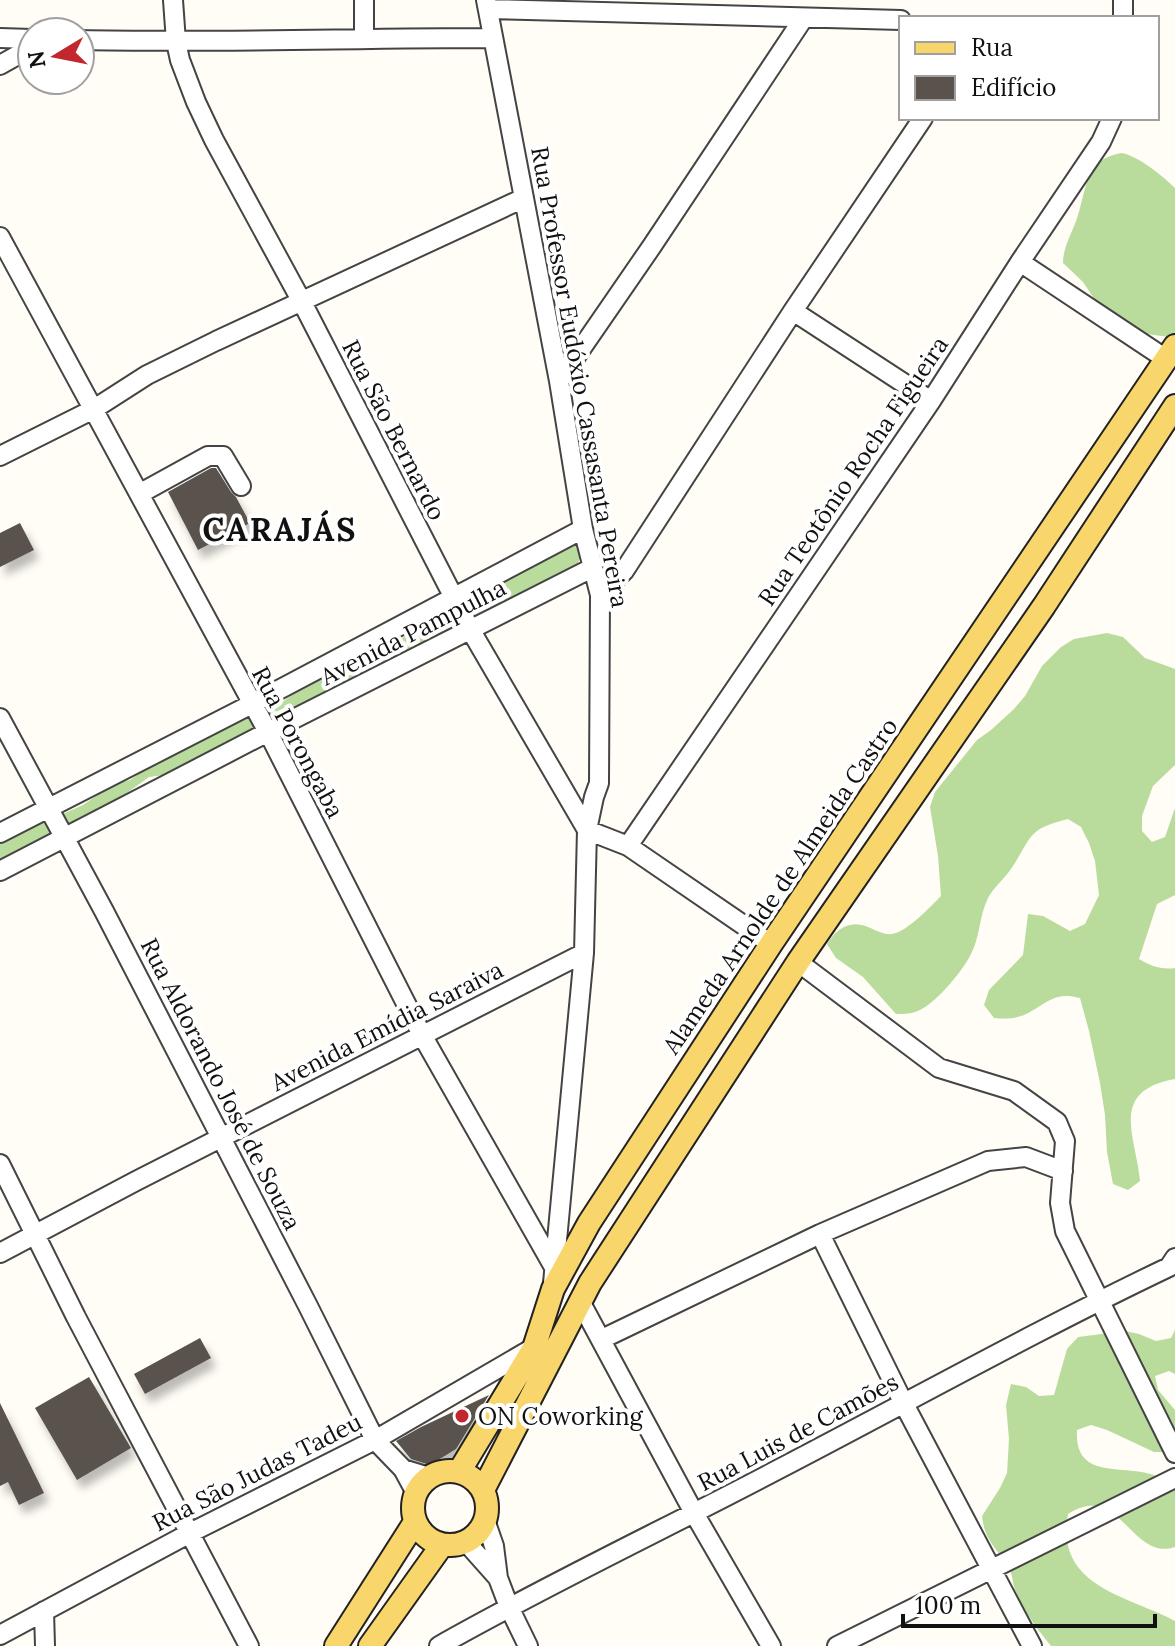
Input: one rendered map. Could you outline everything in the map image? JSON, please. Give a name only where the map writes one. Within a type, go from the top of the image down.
[{"type":"main road","name":"Alameda Arnolde de Almeida Castro","points":[[459,1472],[534,1348],[554,1279],[589,1223],[771,944],[1170,352]]},
{"type":"main road","points":[[483,1490],[590,1283],[798,962],[1044,606],[1175,406]]},
{"type":"main road","points":[[881,782],[910,801]]},
{"type":"main road","points":[[453,1470],[465,1473],[476,1480],[483,1490],[488,1514],[484,1526],[466,1542],[454,1546],[442,1545],[422,1533],[415,1522],[413,1509],[422,1485],[440,1472],[453,1470]]},
{"type":"main road","points":[[336,1646],[415,1522]]},
{"type":"main road","points":[[370,1646],[442,1545]]},
{"type":"street","name":"Rua São Bernardo","points":[[173,0],[180,60],[196,102],[470,629],[587,830]]},
{"type":"street","points":[[364,0],[364,38]]},
{"type":"street","points":[[487,5],[803,19],[899,20]]},
{"type":"street","name":"Rua Professor Eudóxio Cassasanta Pereira","points":[[487,5],[559,381],[583,529],[600,595],[599,783],[587,830],[584,953],[554,1279]]},
{"type":"street","points":[[559,381],[803,19]]},
{"type":"street","points":[[96,40],[492,38]]},
{"type":"street","points":[[600,595],[624,571],[922,120]]},
{"type":"street","name":"Rua Teotônio Rocha Figueira","points":[[628,846],[931,401],[1101,142],[1111,120]]},
{"type":"street","points":[[0,456],[94,409],[147,375],[216,341],[524,198]]},
{"type":"street","name":"Rua Porongaba","points":[[0,237],[268,732],[422,1035],[554,1279]]},
{"type":"street","points":[[1020,262],[1170,352]]},
{"type":"street","points":[[793,311],[931,401]]},
{"type":"street","points":[[139,494],[208,456],[223,456],[241,486]]},
{"type":"street","name":"Avenida Pampulha","points":[[0,833],[454,599],[583,529]]},
{"type":"street","name":"Avenida Pampulha","points":[[0,871],[592,568]]},
{"type":"street","name":"Rua Aldorando José de Souza","points":[[0,718],[104,911],[375,1440],[422,1485]]},
{"type":"street","points":[[587,830],[628,846],[771,944]]},
{"type":"street","name":"Avenida Emídia Saraiva","points":[[0,1253],[584,953]]},
{"type":"street","points":[[798,962],[939,1068],[1014,1091],[1057,1122],[1065,1141],[1060,1203],[1065,1231],[1175,1453]]},
{"type":"street","points":[[602,1339],[820,1234],[988,1161],[1026,1157],[1063,1171]]},
{"type":"street","points":[[0,1164],[34,1236],[249,1646]]},
{"type":"street","points":[[820,1234],[904,1404],[1032,1646]]},
{"type":"street","name":"Rua Luis de Camões","points":[[439,1646],[1100,1300],[1169,1267],[1175,1258]]},
{"type":"street","points":[[581,1303],[694,1513],[771,1646]]},
{"type":"street","name":"Rua São Judas Tadeu","points":[[0,1635],[190,1533],[375,1440],[534,1348]]},
{"type":"street","points":[[837,1646],[1175,1478]]},
{"type":"street","points":[[485,1520],[494,1546],[498,1578],[528,1646]]},
{"type":"street","points":[[466,1542],[498,1578]]},
{"type":"street","points":[[44,1611],[45,1646]]},
{"type":"green space","points":[[1121,153],[1142,162],[1175,188],[1175,338],[1127,331],[1107,318],[1083,282],[1063,263],[1066,245],[1094,168],[1109,156]]},
{"type":"green space","points":[[573,538],[585,546],[576,568],[556,574],[545,584],[387,661],[335,693],[164,775],[149,777],[113,803],[72,823],[62,835],[0,865],[0,837],[83,805],[112,785],[130,780],[154,763],[236,720],[277,706],[312,680],[401,639],[416,626]]},
{"type":"green space","points":[[1107,633],[1123,637],[1145,658],[1175,669],[1175,765],[1153,786],[1142,816],[1142,831],[1152,842],[1165,837],[1175,808],[1175,895],[1157,904],[1139,959],[1156,967],[1175,968],[1175,1079],[1154,1085],[1141,1094],[1133,1105],[1132,1132],[1140,1181],[1128,1190],[1113,1184],[1100,1083],[1080,998],[1057,997],[1026,1014],[1011,1018],[994,1018],[984,1005],[989,990],[1023,955],[1028,914],[1043,916],[1070,931],[1085,924],[1099,895],[1095,861],[1081,827],[1068,819],[1044,827],[1032,836],[988,898],[976,942],[966,963],[946,988],[922,1009],[896,1014],[863,977],[836,958],[827,944],[839,930],[849,925],[861,925],[886,934],[898,932],[941,896],[930,807],[935,792],[977,740],[1014,709],[1042,666],[1061,647],[1074,639]]},
{"type":"green space","points":[[1175,1330],[1175,1374],[1169,1371],[1155,1376],[1158,1390],[1175,1410],[1175,1446],[1169,1452],[1154,1452],[1091,1425],[1077,1430],[1078,1447],[1084,1458],[1093,1464],[1146,1473],[1161,1478],[1175,1488],[1175,1547],[1160,1548],[1147,1543],[1113,1513],[1100,1507],[1086,1506],[1068,1514],[1067,1538],[1072,1558],[1083,1573],[1098,1585],[1175,1621],[1175,1646],[1051,1646],[1023,1606],[1007,1565],[986,1534],[982,1516],[1007,1473],[1009,1439],[1006,1405],[1011,1384],[1026,1387],[1039,1396],[1054,1395],[1067,1349],[1078,1337],[1125,1331],[1156,1341],[1171,1338]]},
{"type":"building","points":[[216,468],[250,523],[198,550],[168,492]]},
{"type":"building","points":[[20,523],[34,550],[0,567],[0,533]]},
{"type":"building","points":[[200,1338],[211,1358],[145,1394],[134,1374]]},
{"type":"building","points":[[89,1377],[131,1448],[77,1480],[35,1408]]},
{"type":"building","name":"ON Coworking","points":[[489,1395],[456,1449],[430,1465],[411,1459],[396,1441],[421,1427]]},
{"type":"building","points":[[0,1403],[44,1493],[19,1505],[8,1482],[0,1486]]},
{"type":"place","name":"ON Coworking","points":[[462,1416]]},
{"type":"district","name":"CARAJÁS","points":[[280,529]]}]
